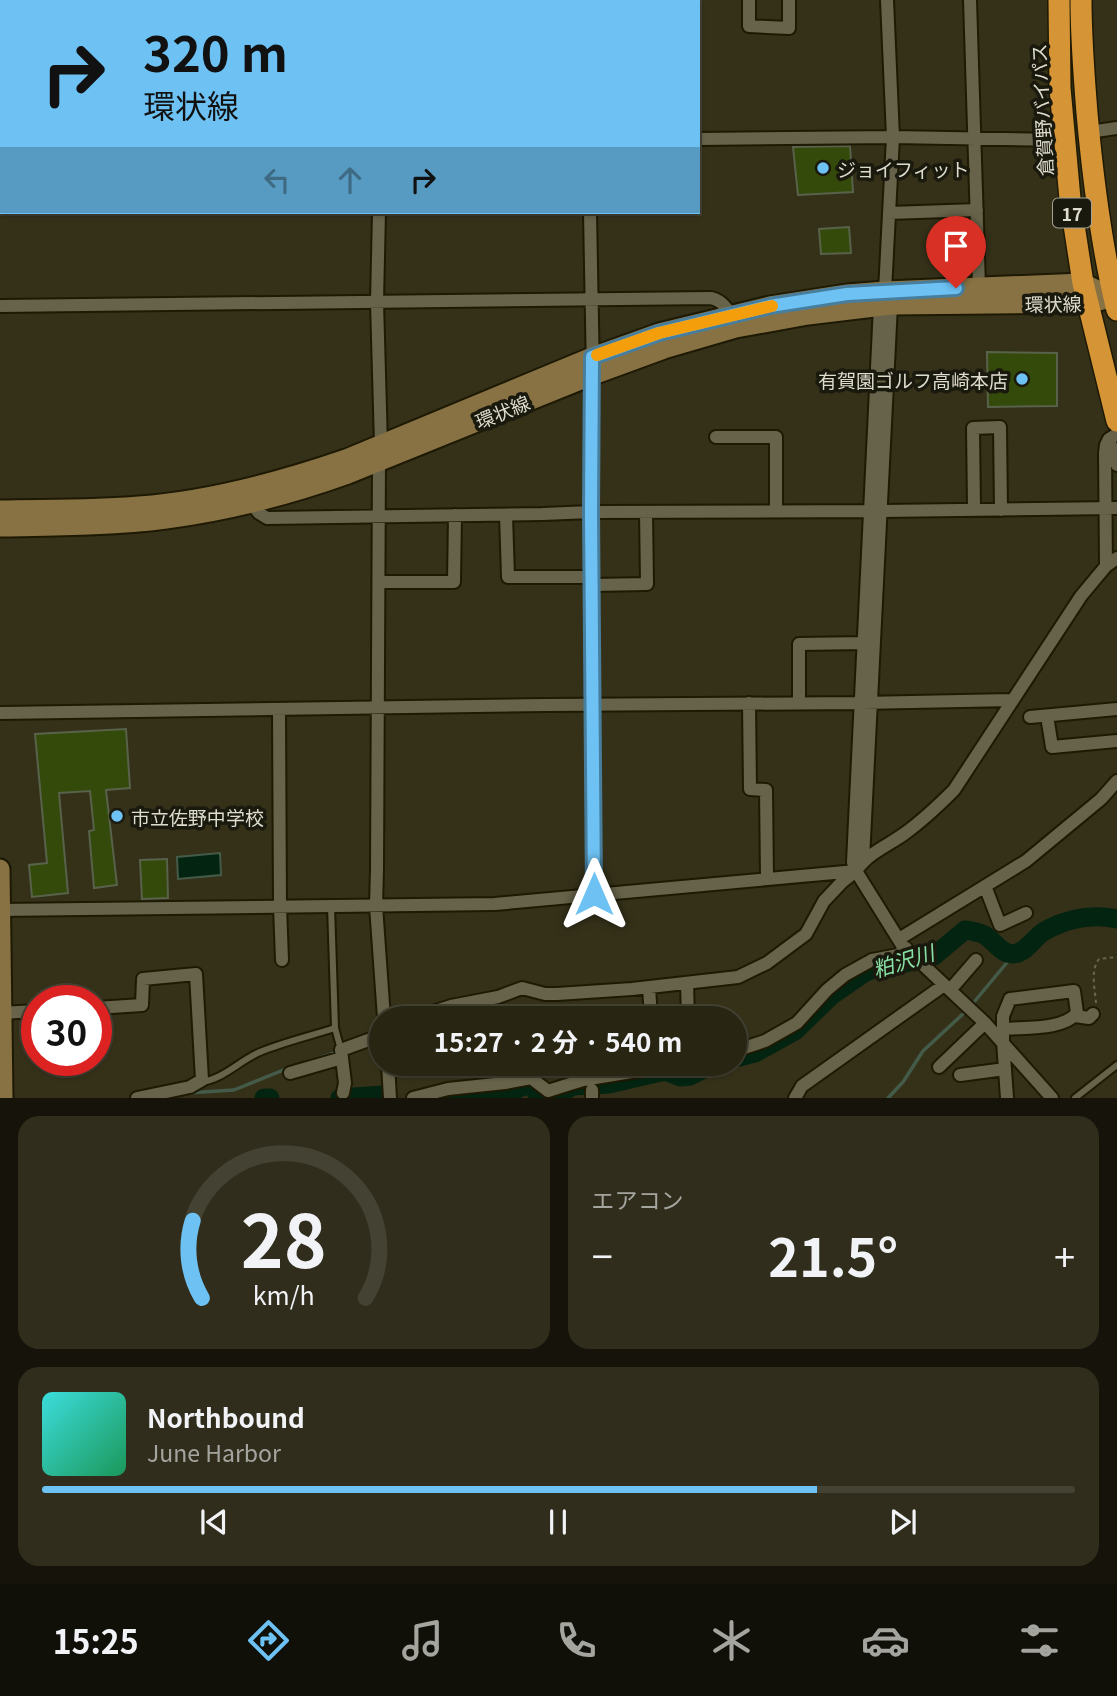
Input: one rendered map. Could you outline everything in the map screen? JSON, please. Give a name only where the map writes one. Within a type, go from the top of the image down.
[{"type":"highway","name":"倉賀野バイパス","points":[[1059,0],[1060,88],[1070,200],[1115,432]]},
{"type":"highway","name":"17","points":[[1081,0],[1095,195],[1104,253],[1116,302]]},
{"type":"street","points":[[749,0],[749,26],[789,27],[789,0]]},
{"type":"street","points":[[887,0],[893,137],[867,703],[853,862],[860,865],[902,944],[985,1023],[1004,1035],[1052,1097]]},
{"type":"street","points":[[970,0],[979,287]]},
{"type":"street","points":[[1089,132],[1117,128]]},
{"type":"street","points":[[700,139],[893,137],[1064,140]]},
{"type":"street","points":[[889,213],[977,210]]},
{"type":"street","points":[[380,214],[377,302],[380,453],[376,906],[383,1006]]},
{"type":"street","points":[[590,214],[594,894]]},
{"type":"street","name":"環状線","points":[[592,366],[736,328],[979,287],[1086,293],[1116,302]]},
{"type":"street","name":"環状線","points":[[0,527],[133,522],[194,514],[251,503],[316,485],[380,453],[592,366],[659,333],[732,315],[808,299],[886,301],[1086,293]]},
{"type":"street","points":[[0,306],[711,298],[723,303],[732,315]]},
{"type":"street","points":[[974,508],[973,428],[1000,427],[1001,510]]},
{"type":"street","points":[[1115,432],[1117,465]]},
{"type":"street","points":[[451,1006],[498,997],[522,988],[545,994],[649,987],[738,977],[767,963],[806,934],[824,901],[842,882],[860,865],[921,821],[954,790],[1080,596],[1112,562],[1111,508],[1105,453],[1106,445],[1115,432]]},
{"type":"street","points":[[716,437],[776,437],[776,511]]},
{"type":"street","name":"環状線","points":[[0,510],[137,507],[212,496],[380,453]]},
{"type":"street","points":[[251,503],[267,517],[1111,508]]},
{"type":"street","points":[[867,703],[864,643],[876,511]]},
{"type":"street","points":[[506,515],[508,577],[647,584],[646,512]]},
{"type":"street","points":[[379,583],[454,582],[455,515]]},
{"type":"street","points":[[799,703],[799,644],[864,643]]},
{"type":"street","points":[[0,713],[1012,700]]},
{"type":"street","points":[[750,703],[750,789],[766,790],[767,879]]},
{"type":"street","points":[[279,709],[282,960]]},
{"type":"street","points":[[1030,717],[1117,709]]},
{"type":"street","points":[[1047,716],[1052,747],[1117,741]]},
{"type":"street","points":[[747,1047],[765,1041],[797,1023],[827,990],[845,975],[872,960],[898,955],[902,944],[1026,861],[1101,799],[1117,781]]},
{"type":"street","points":[[0,910],[495,904],[767,879],[860,865]]},
{"type":"street","points":[[0,869],[3,1097]]},
{"type":"street","points":[[985,886],[996,926],[1026,913]]},
{"type":"street","points":[[795,1097],[802,1086],[947,988],[976,960]]},
{"type":"street","points":[[112,1007],[142,1005],[143,979],[196,974],[202,1080],[193,1089],[137,1097]]},
{"type":"street","points":[[687,983],[688,1006]]},
{"type":"street","points":[[649,987],[650,1006]]},
{"type":"street","points":[[1004,1035],[1068,1021],[1077,1013],[1074,991],[1010,999],[1003,1016],[1007,1097]]},
{"type":"street","points":[[1,1013],[21,1012]]},
{"type":"street","points":[[1075,1016],[1089,1018],[1093,1014]]},
{"type":"street","points":[[939,1067],[985,1023]]},
{"type":"street","points":[[290,1073],[369,1041]]},
{"type":"street","points":[[341,1095],[345,1083],[342,1054]]},
{"type":"street","points":[[960,1075],[1005,1069]]},
{"type":"street","points":[[390,1076],[394,1096]]},
{"type":"street","points":[[414,1097],[448,1089],[531,1078],[548,1091],[556,1093],[583,1080],[607,1076]]},
{"type":"lane","points":[[331,906],[335,1028],[342,1054]]},
{"type":"lane","points":[[193,1089],[221,1077],[237,1064],[261,1052],[335,1028]]},
{"type":"lane","points":[[1075,1097],[1117,1065]]},
{"type":"path","points":[[1093,1014],[1096,1002],[1095,965],[1100,959],[1117,957]]},
{"type":"shaded area","points":[[220,853],[221,875],[178,879],[177,857]]},
{"type":"building","name":"ジョイフィット","points":[[850,146],[853,192],[798,195],[793,147]]},
{"type":"building","points":[[849,227],[851,253],[821,254],[819,229]]},
{"type":"building","name":"有賀園ゴルフ高崎本店","points":[[987,352],[1057,353],[1057,406],[988,407]]},
{"type":"building","points":[[126,729],[130,788],[106,790],[117,885],[94,888],[89,831],[94,830],[90,791],[59,793],[68,893],[32,897],[29,865],[47,863],[35,734]]},
{"type":"building","points":[[167,859],[168,898],[142,899],[140,860]]},
{"type":"waterway","name":"粕沢川","points":[[747,1055],[795,1031],[831,996],[864,973],[878,967],[934,956],[965,930],[984,935],[1002,950],[1013,954],[1026,948],[1043,932],[1060,924],[1088,917],[1117,919]]},
{"type":"waterway","points":[[975,1001],[1014,954]]},
{"type":"waterway","points":[[888,1098],[903,1082],[923,1051],[964,1013]]},
{"type":"waterway","points":[[298,1065],[337,1052]]},
{"type":"waterway","points":[[187,1093],[234,1090],[291,1067]]},
{"type":"waterway","name":"粕沢川","points":[[552,1098],[573,1086],[609,1084],[643,1076]]},
{"type":"waterway","name":"粕沢川","points":[[678,1076],[690,1076]]},
{"type":"waterway","name":"粕沢川","points":[[442,1098],[481,1091],[512,1092],[529,1084],[540,1096],[547,1098]]},
{"type":"waterway","name":"粕沢川","points":[[340,1098],[383,1095],[388,1098]]},
{"type":"waterway","name":"粕沢川","points":[[264,1098],[270,1098]]},
{"type":"slow traffic","points":[[597,355],[659,333],[772,306]]},
{"type":"place","name":"ジョイフィット","points":[[823,168]]},
{"type":"place","name":"有賀園ゴルフ高崎本店","points":[[1022,379]]},
{"type":"place","name":"市立佐野中学校","points":[[117,816]]},
{"type":"route","points":[[594,894],[592,357],[659,333],[770,306],[847,294],[956,288]]}]
